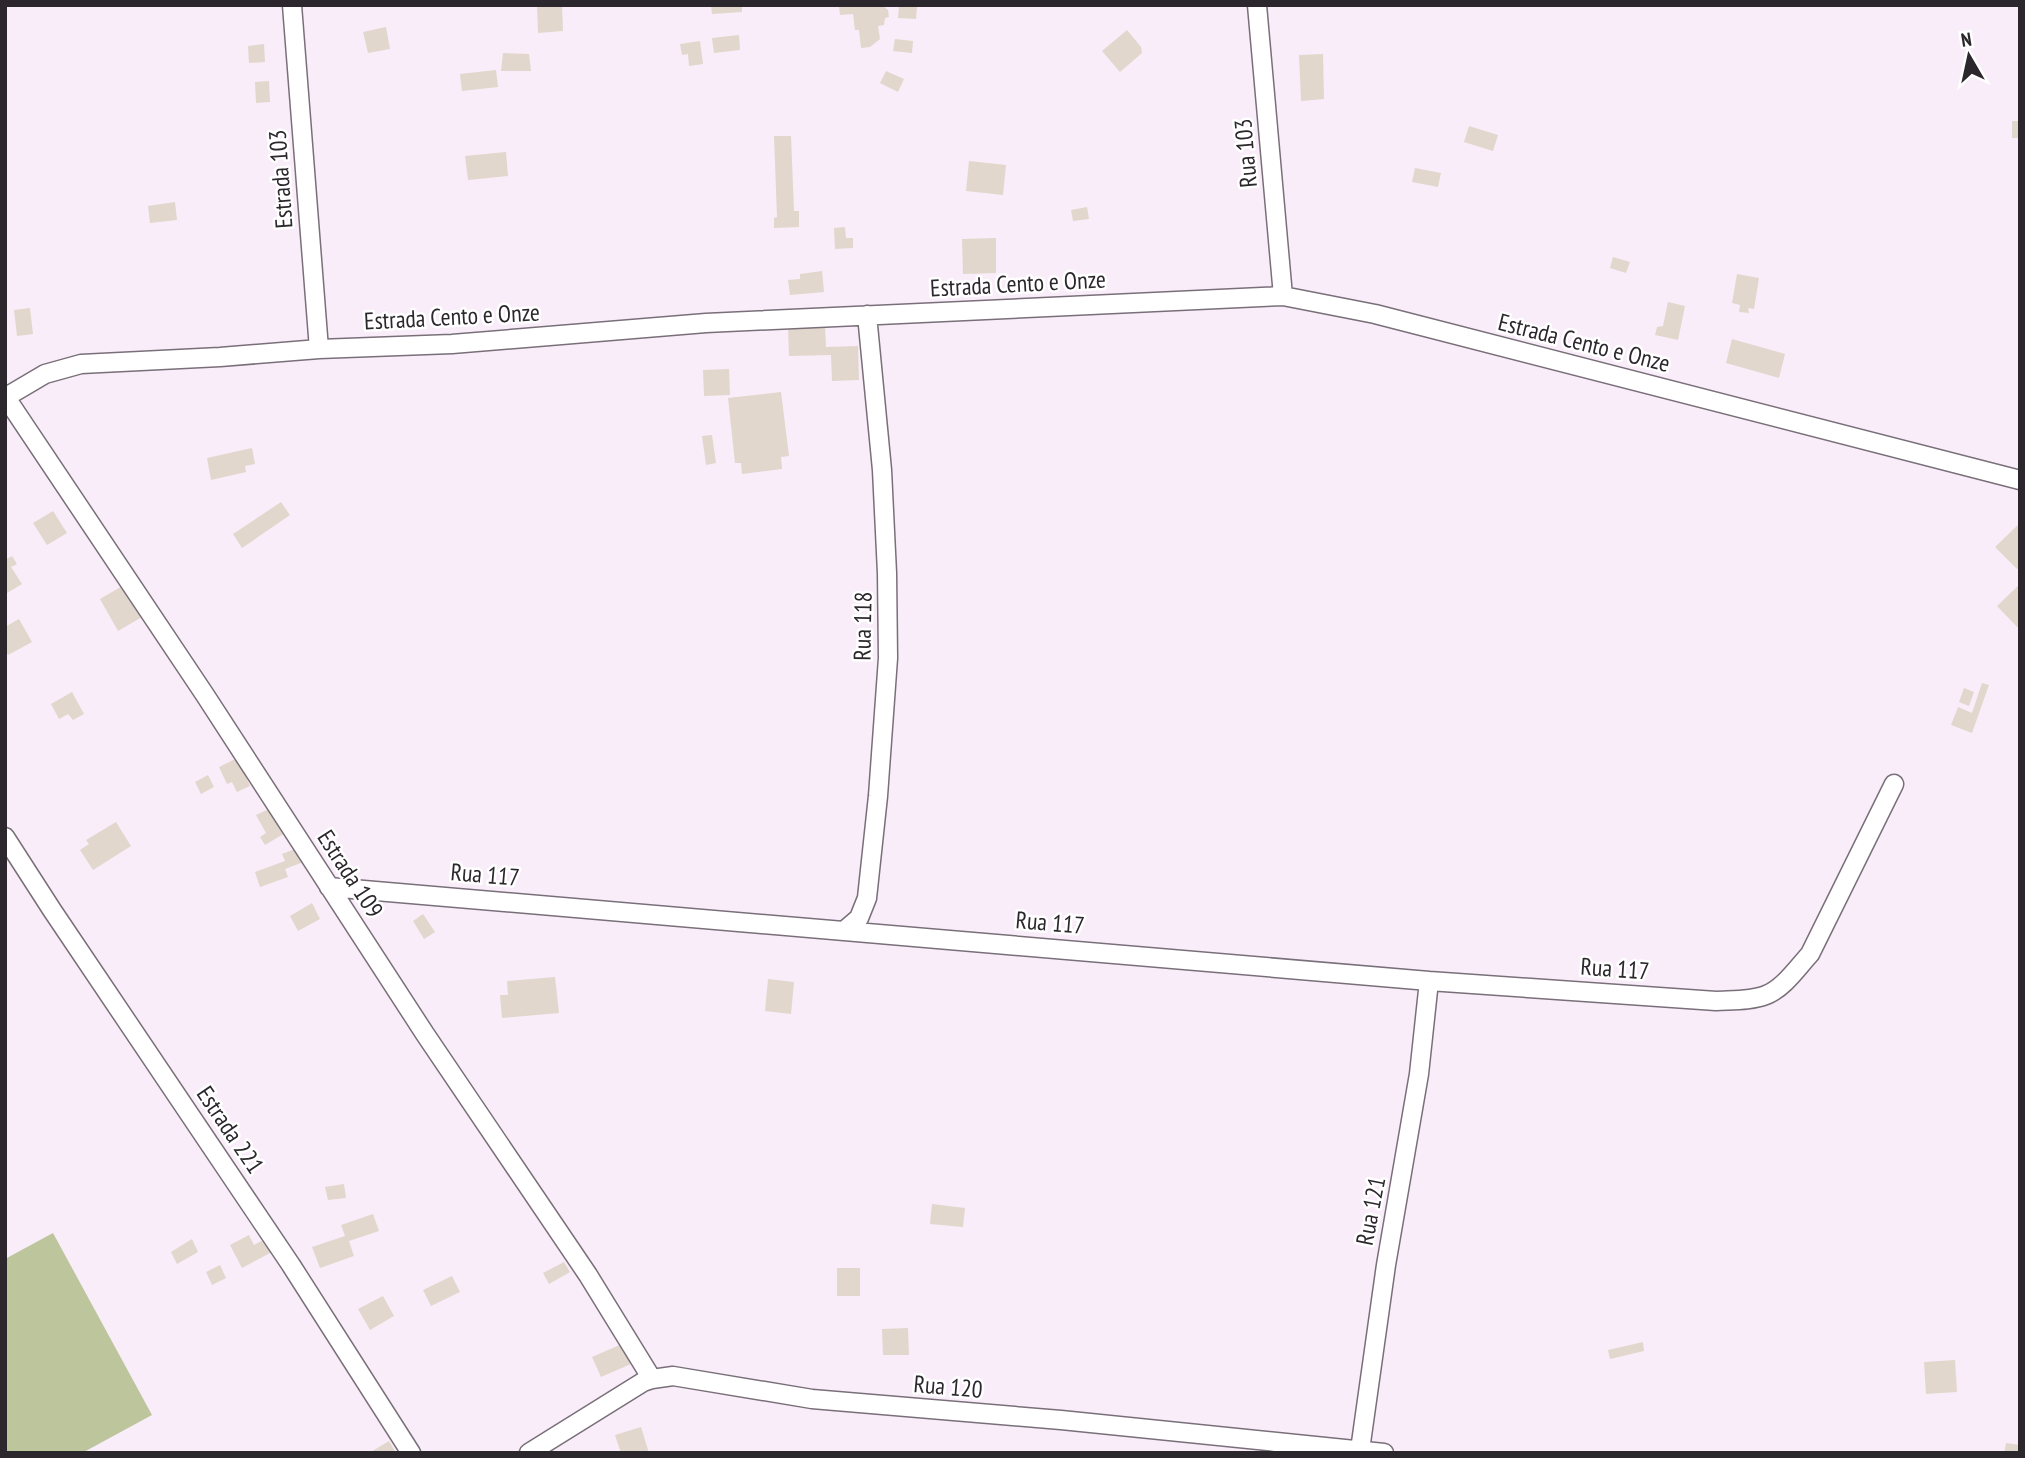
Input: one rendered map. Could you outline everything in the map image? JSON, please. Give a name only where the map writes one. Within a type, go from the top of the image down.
[{"type":"street","name":"Estrada 103","points":[[292,5],[319,349]]},
{"type":"street","name":"Rua 103","points":[[1257,5],[1283,296]]},
{"type":"street","name":"Estrada Cento e Onze","points":[[5,397],[45,374],[81,364],[319,349],[452,344],[706,323],[1283,296],[1388,318],[2020,480]]},
{"type":"street","name":"Rua 118","points":[[845,930],[859,918],[867,898],[888,658],[884,511],[876,390],[867,316]]},
{"type":"street","name":"Estrada 109","points":[[5,397],[524,1183],[588,1275],[652,1379]]},
{"type":"street","name":"Rua 117","points":[[329,887],[1429,981],[1716,1001],[1767,995],[1791,976],[1810,954],[1894,784]]},
{"type":"street","name":"Estrada 221","points":[[5,837],[291,1265],[411,1453]]},
{"type":"street","name":"Rua 121","points":[[1360,1450],[1386,1265],[1418,1086],[1429,981]]},
{"type":"street","name":"Rua 120","points":[[529,1453],[652,1379],[673,1376],[812,1399],[1060,1420],[1384,1453]]},
{"type":"green space","points":[[53,1233],[152,1415],[82,1453],[5,1453],[5,1259]]},
{"type":"building","points":[[537,5],[562,5],[563,31],[538,33]]},
{"type":"building","points":[[711,5],[742,5],[742,12],[712,14]]},
{"type":"building","points":[[882,5],[888,10],[889,17],[885,18],[884,25],[878,26],[880,39],[870,47],[861,48],[859,30],[855,30],[853,14],[840,15],[839,6]]},
{"type":"building","points":[[899,6],[917,7],[916,19],[898,18]]},
{"type":"building","points":[[386,27],[390,49],[368,53],[363,32]]},
{"type":"building","points":[[1127,30],[1141,47],[1142,53],[1120,72],[1102,51]]},
{"type":"building","points":[[739,35],[740,50],[714,53],[712,38]]},
{"type":"building","points":[[895,39],[913,41],[912,53],[893,51]]},
{"type":"building","points":[[700,41],[703,64],[689,66],[688,54],[682,55],[680,44]]},
{"type":"building","points":[[264,44],[265,62],[249,63],[248,46]]},
{"type":"building","points":[[503,53],[529,54],[531,71],[501,71]]},
{"type":"building","points":[[1323,54],[1324,99],[1301,101],[1299,55]]},
{"type":"building","points":[[496,70],[498,87],[462,91],[460,74]]},
{"type":"building","points":[[886,71],[904,79],[898,92],[880,83]]},
{"type":"building","points":[[269,81],[270,102],[256,103],[255,82]]},
{"type":"building","points":[[2012,121],[2020,121],[2020,138],[2012,138]]},
{"type":"building","points":[[1469,126],[1498,135],[1493,151],[1464,142]]},
{"type":"building","points":[[774,136],[791,136],[794,211],[799,211],[799,227],[774,228],[774,218],[777,217]]},
{"type":"building","points":[[506,152],[508,176],[468,180],[465,156]]},
{"type":"building","points":[[969,161],[1006,165],[1003,195],[966,191]]},
{"type":"building","points":[[1415,168],[1441,173],[1438,187],[1412,182]]},
{"type":"building","points":[[175,202],[177,220],[150,223],[148,206]]},
{"type":"building","points":[[1087,207],[1089,219],[1073,221],[1071,210]]},
{"type":"building","points":[[845,227],[846,238],[853,238],[853,248],[835,249],[834,228]]},
{"type":"building","points":[[996,238],[996,273],[963,274],[962,239]]},
{"type":"building","points":[[1613,257],[1630,262],[1626,273],[1610,268]]},
{"type":"building","points":[[822,271],[824,292],[790,295],[788,280],[800,279],[800,274]]},
{"type":"building","points":[[1737,274],[1759,278],[1754,309],[1748,308],[1749,313],[1739,312],[1740,305],[1732,303]]},
{"type":"building","points":[[1668,302],[1685,306],[1678,340],[1655,335],[1657,327],[1663,326]]},
{"type":"building","points":[[30,308],[33,334],[17,336],[14,310]]},
{"type":"building","points":[[825,326],[826,347],[858,346],[859,380],[832,381],[831,355],[789,356],[788,327]]},
{"type":"building","points":[[1732,339],[1785,354],[1779,378],[1726,363]]},
{"type":"building","points":[[729,369],[730,395],[704,396],[703,370]]},
{"type":"building","points":[[781,392],[789,456],[781,457],[782,469],[742,474],[741,463],[735,463],[728,398]]},
{"type":"building","points":[[712,435],[716,463],[706,465],[702,436]]},
{"type":"building","points":[[252,448],[255,464],[245,466],[246,472],[211,480],[207,458]]},
{"type":"building","points":[[281,502],[290,515],[242,548],[233,534]]},
{"type":"building","points":[[53,511],[67,533],[47,545],[33,523]]},
{"type":"building","points":[[2020,523],[2020,567],[2017,569],[1995,547]]},
{"type":"building","points":[[12,556],[17,564],[11,567],[22,584],[7,593],[5,560]]},
{"type":"building","points":[[2020,584],[2020,630],[1997,606]]},
{"type":"building","points":[[124,585],[142,617],[118,631],[100,599]]},
{"type":"building","points":[[19,619],[32,642],[8,655],[5,649],[5,627]]},
{"type":"building","points":[[1982,683],[1989,685],[1972,733],[1951,725],[1958,707],[1972,713]]},
{"type":"building","points":[[1964,688],[1974,692],[1969,706],[1959,702]]},
{"type":"building","points":[[72,692],[84,714],[73,720],[68,714],[59,719],[51,704]]},
{"type":"building","points":[[237,758],[250,786],[237,792],[232,782],[227,784],[219,767]]},
{"type":"building","points":[[208,775],[214,787],[201,794],[195,782]]},
{"type":"building","points":[[271,808],[285,833],[265,845],[260,837],[266,833],[256,815]]},
{"type":"building","points":[[116,822],[131,846],[93,870],[80,850],[89,844],[86,840]]},
{"type":"building","points":[[300,847],[306,861],[285,869],[288,877],[260,887],[255,872],[285,861],[282,854]]},
{"type":"building","points":[[312,903],[320,919],[298,931],[290,916]]},
{"type":"building","points":[[423,914],[435,932],[424,939],[413,921]]},
{"type":"building","points":[[555,977],[559,1013],[502,1018],[500,995],[508,995],[507,981]]},
{"type":"building","points":[[768,979],[794,982],[791,1014],[765,1011]]},
{"type":"building","points":[[344,1184],[346,1198],[328,1200],[325,1187]]},
{"type":"building","points":[[932,1204],[965,1208],[963,1227],[930,1224]]},
{"type":"building","points":[[373,1214],[379,1231],[349,1241],[354,1256],[320,1268],[312,1247],[345,1236],[341,1225]]},
{"type":"building","points":[[249,1235],[254,1245],[265,1239],[272,1252],[242,1268],[230,1245]]},
{"type":"building","points":[[192,1239],[198,1252],[177,1264],[171,1252]]},
{"type":"building","points":[[564,1262],[570,1272],[549,1284],[543,1273]]},
{"type":"building","points":[[220,1265],[226,1278],[212,1285],[206,1272]]},
{"type":"building","points":[[837,1268],[860,1268],[860,1296],[837,1296]]},
{"type":"building","points":[[452,1276],[460,1292],[431,1306],[423,1290]]},
{"type":"building","points":[[383,1296],[394,1316],[370,1330],[358,1309]]},
{"type":"building","points":[[908,1328],[909,1355],[883,1355],[882,1329]]},
{"type":"building","points":[[1643,1342],[1644,1351],[1610,1359],[1608,1350]]},
{"type":"building","points":[[622,1344],[631,1364],[601,1377],[592,1357]]},
{"type":"building","points":[[1955,1360],[1957,1392],[1926,1394],[1924,1362]]},
{"type":"building","points":[[641,1427],[649,1453],[621,1453],[615,1435]]},
{"type":"building","points":[[389,1441],[396,1453],[369,1453]]},
{"type":"building","points":[[2006,1443],[2020,1445],[2020,1453],[2004,1453]]}]
